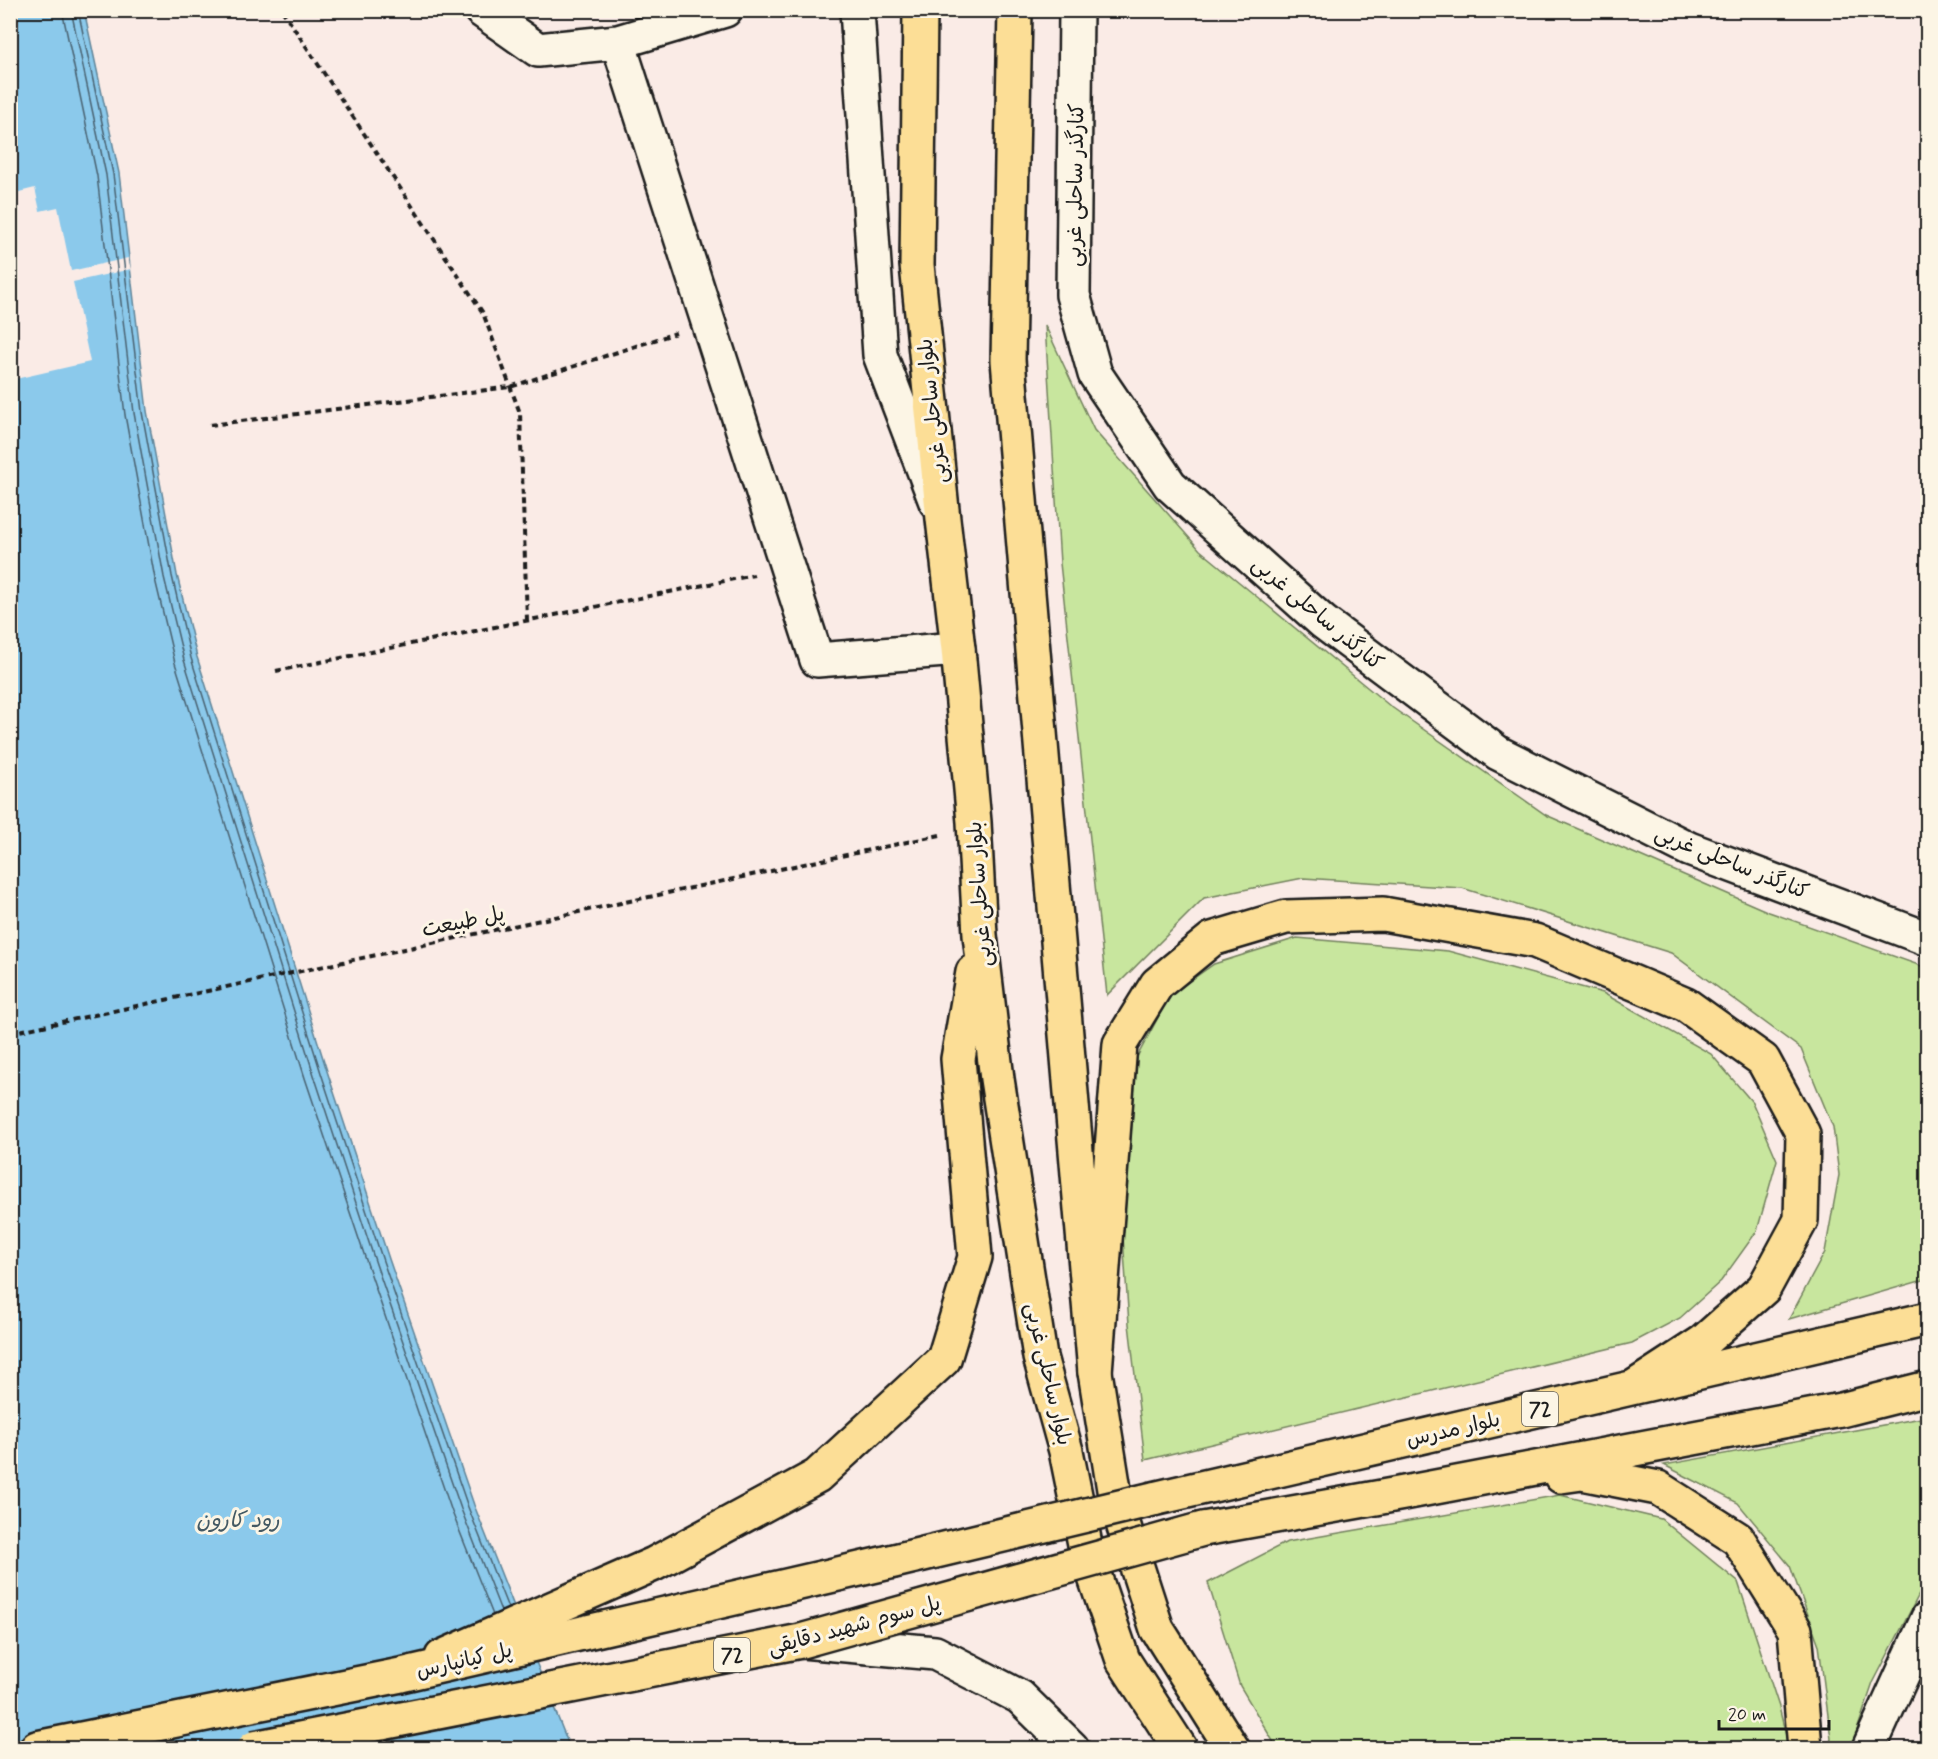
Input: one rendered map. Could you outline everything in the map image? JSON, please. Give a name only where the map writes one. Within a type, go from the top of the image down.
[{"type":"main road","name":"بلوار ساحلی غربی","points":[[920,10],[917,265],[958,649],[974,822],[980,935],[997,1079],[1040,1357],[1066,1451],[1087,1554],[1123,1660],[1180,1749]]},
{"type":"main road","name":"بلوار ساحلی غربی","points":[[1015,10],[1008,360],[1095,1371],[1116,1502],[1157,1629],[1232,1749]]},
{"type":"main road","points":[[1095,1371],[1120,1044],[1157,984],[1212,939],[1286,917],[1383,914],[1534,941],[1686,1005],[1763,1060],[1803,1134],[1801,1220],[1764,1288],[1703,1342],[1634,1387]]},
{"type":"main road","points":[[401,1675],[654,1564],[817,1476],[944,1359],[975,1257],[958,1059],[980,935]]},
{"type":"main road","name":"بلوار مدرس","points":[[890,1562],[1928,1319]]},
{"type":"main road","name":"72","points":[[1404,1493],[1841,1410],[1928,1388]]},
{"type":"main road","points":[[1404,1493],[1582,1473],[1658,1488],[1738,1539],[1795,1630],[1805,1749]]},
{"type":"main road","name":"پل سوم شهید دقایقی","points":[[254,1749],[801,1641],[1203,1529],[1404,1493]]},
{"type":"main road","name":"پل کیانپارس","points":[[37,1749],[401,1675],[890,1562]]},
{"type":"street","points":[[481,10],[538,50],[618,42],[725,10]]},
{"type":"street","points":[[857,10],[880,355],[943,519]]},
{"type":"street","name":"کنارگذر ساحلی غربی","points":[[1077,10],[1073,295],[1095,374],[1170,485],[1323,622],[1497,753],[1689,849],[1928,939]]},
{"type":"street","points":[[618,42],[817,660],[958,649]]},
{"type":"street","points":[[1841,1410],[1928,1395]]},
{"type":"street","points":[[1869,1749],[1928,1618]]},
{"type":"street","points":[[801,1641],[934,1653],[1020,1697],[1072,1749]]},
{"type":"path","points":[[282,10],[483,312],[520,413],[527,620]]},
{"type":"path","points":[[210,425],[510,387],[708,322]]},
{"type":"path","points":[[276,671],[787,568]]},
{"type":"path","name":"پل طبیعت","points":[[10,1033],[942,834]]},
{"type":"green space","points":[[1045,325],[1094,430],[1200,550],[1390,706],[1546,815],[1769,912],[1927,968],[1927,1279],[1789,1319],[1825,1252],[1839,1175],[1833,1127],[1801,1049],[1671,953],[1462,888],[1303,878],[1204,898],[1107,995],[1060,563]]},
{"type":"green space","points":[[1297,938],[1448,951],[1603,993],[1711,1054],[1752,1102],[1777,1160],[1757,1231],[1721,1281],[1680,1318],[1632,1343],[1145,1460],[1129,1324],[1123,1237],[1137,1057],[1170,995],[1214,964]]},
{"type":"green space","points":[[1927,1417],[1927,1579],[1873,1683],[1851,1748],[1828,1748],[1831,1739],[1819,1645],[1790,1566],[1738,1503],[1664,1465]]},
{"type":"green space","points":[[1560,1495],[1661,1519],[1738,1582],[1779,1707],[1789,1748],[1277,1748],[1240,1686],[1208,1583],[1287,1542]]},
{"type":"water","name":"رود کارون","points":[[84,10],[119,173],[147,411],[177,575],[197,657],[327,1071],[389,1259],[474,1505],[570,1748],[11,1748],[10,11]]},
{"type":"pier","points":[[35,188],[40,211],[58,207],[71,271],[128,258],[131,269],[73,282],[90,362],[11,380],[11,194]]}]
